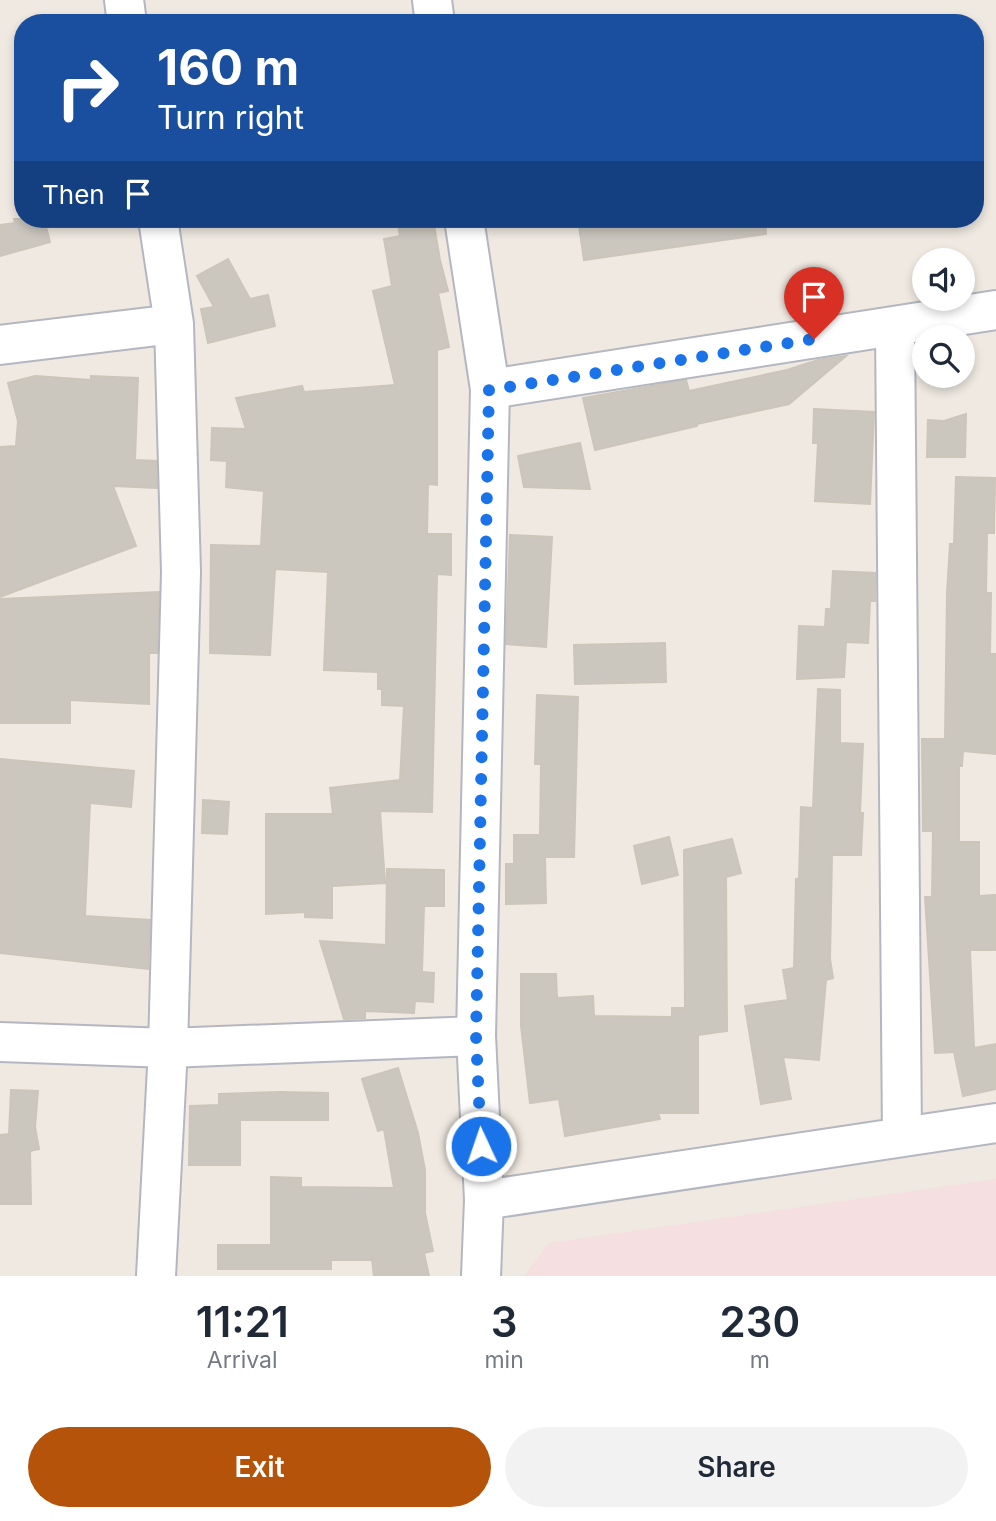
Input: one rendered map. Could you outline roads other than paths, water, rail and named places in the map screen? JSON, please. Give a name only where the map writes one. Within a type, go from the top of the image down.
[{"type":"street","points":[[156,1276],[168,1048],[181,572],[174,324],[159,228]]},
{"type":"street","points":[[465,228],[489,390],[476,1036],[484,1200],[481,1276]]},
{"type":"street","points":[[489,390],[996,310]]},
{"type":"street","points":[[0,345],[174,324]]},
{"type":"street","points":[[895,326],[902,1137]]},
{"type":"street","points":[[0,1042],[168,1048],[476,1036]]},
{"type":"street","points":[[484,1200],[996,1123]]}]
